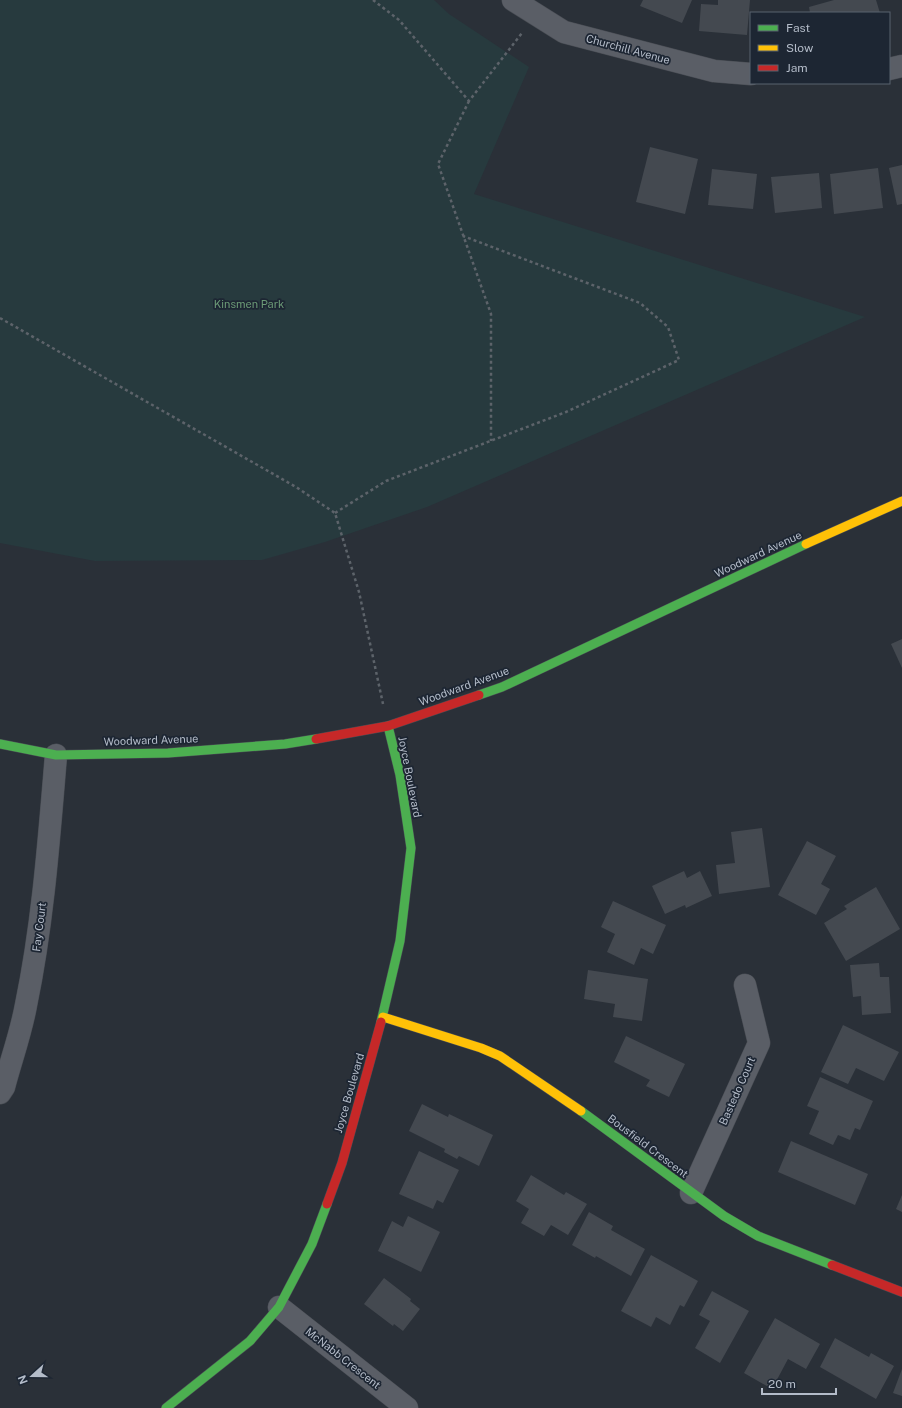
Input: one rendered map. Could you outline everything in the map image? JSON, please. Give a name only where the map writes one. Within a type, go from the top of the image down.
[{"type":"street","name":"Churchill Avenue","points":[[513,0],[564,32],[714,72],[750,74]]},
{"type":"street","points":[[890,69],[902,66]]},
{"type":"street","name":"Woodward Avenue","points":[[0,744],[56,756],[168,753],[286,744],[388,726],[502,687],[855,521],[902,501]]},
{"type":"street","name":"Joyce Boulevard","points":[[166,1408],[250,1341],[279,1307],[312,1244],[342,1163],[383,1017],[400,941],[411,848],[400,775],[388,726]]},
{"type":"street","name":"Fay Court","points":[[0,1093],[4,1087],[26,1006],[38,940],[56,756]]},
{"type":"street","name":"Bastedo Court","points":[[691,1193],[759,1043],[745,985]]},
{"type":"street","name":"Bousfield Crescent","points":[[383,1017],[481,1048],[500,1056],[591,1118],[691,1193],[724,1216],[758,1236],[902,1292]]},
{"type":"street","name":"McNabb Crescent","points":[[279,1307],[407,1408]]},
{"type":"path","points":[[373,0],[399,20],[469,101]]},
{"type":"path","points":[[491,441],[491,314],[438,164],[469,101],[536,15]]},
{"type":"path","points":[[335,514],[386,481],[566,412],[679,360],[668,328],[640,303],[463,236]]},
{"type":"path","points":[[0,318],[296,487],[335,514],[359,592],[388,726]]},
{"type":"green space","name":"Kinsmen Park","points":[[0,0],[434,0],[449,14],[529,67],[474,194],[865,317],[427,507],[325,542],[262,560],[95,561],[0,543]]},
{"type":"building","points":[[643,0],[692,0],[682,23],[640,6]]},
{"type":"building","points":[[718,0],[750,0],[747,35],[699,31],[701,4],[718,5]]},
{"type":"building","points":[[834,0],[876,0],[880,12],[810,12],[809,7]]},
{"type":"building","points":[[650,147],[698,159],[685,214],[636,202]]},
{"type":"building","points":[[902,165],[902,204],[897,205],[889,168]]},
{"type":"building","points":[[878,168],[883,208],[834,214],[830,174]]},
{"type":"building","points":[[712,169],[757,174],[753,209],[708,205]]},
{"type":"building","points":[[819,173],[822,208],[775,213],[771,177]]},
{"type":"building","points":[[902,639],[902,668],[891,644]]},
{"type":"building","points":[[762,828],[770,887],[719,894],[716,865],[735,863],[731,832]]},
{"type":"building","points":[[807,841],[836,856],[821,884],[830,889],[816,915],[778,895]]},
{"type":"building","points":[[684,871],[687,878],[700,871],[712,896],[686,908],[685,905],[665,914],[652,886]]},
{"type":"building","points":[[876,887],[900,929],[846,961],[824,923],[847,909],[844,906]]},
{"type":"building","points":[[613,901],[666,925],[653,954],[641,948],[634,965],[607,952],[615,934],[601,927]]},
{"type":"building","points":[[879,963],[880,977],[889,977],[891,1013],[862,1015],[861,996],[853,997],[850,965]]},
{"type":"building","points":[[588,970],[648,979],[642,1021],[613,1017],[615,1004],[584,999]]},
{"type":"building","points":[[843,1025],[899,1052],[884,1081],[856,1068],[848,1084],[821,1072]]},
{"type":"building","points":[[626,1036],[685,1064],[669,1097],[646,1086],[650,1080],[614,1062]]},
{"type":"building","points":[[820,1077],[873,1101],[860,1130],[855,1128],[850,1140],[838,1135],[833,1145],[809,1134],[819,1111],[807,1106]]},
{"type":"building","points":[[422,1104],[448,1117],[449,1114],[493,1135],[479,1166],[459,1156],[457,1159],[444,1152],[445,1149],[409,1131]]},
{"type":"building","points":[[791,1141],[868,1174],[855,1205],[778,1172]]},
{"type":"building","points":[[419,1151],[459,1170],[443,1203],[437,1200],[433,1209],[399,1194]]},
{"type":"building","points":[[531,1175],[564,1195],[566,1192],[587,1204],[568,1235],[551,1225],[544,1236],[521,1223],[529,1209],[516,1201]]},
{"type":"building","points":[[902,1195],[902,1212],[896,1209]]},
{"type":"building","points":[[589,1212],[613,1226],[611,1230],[645,1249],[631,1276],[596,1256],[595,1258],[572,1245]]},
{"type":"building","points":[[408,1216],[440,1232],[421,1272],[378,1251],[392,1221],[403,1227]]},
{"type":"building","points":[[651,1255],[698,1281],[684,1307],[680,1305],[670,1325],[656,1317],[651,1327],[621,1311]]},
{"type":"building","points":[[384,1278],[411,1299],[410,1301],[420,1309],[403,1331],[394,1324],[393,1326],[364,1304]]},
{"type":"building","points":[[712,1291],[749,1311],[720,1363],[695,1348],[710,1321],[699,1315]]},
{"type":"building","points":[[775,1318],[820,1344],[806,1369],[788,1359],[772,1389],[744,1373]]},
{"type":"building","points":[[835,1338],[869,1357],[871,1353],[894,1366],[876,1399],[820,1367]]},
{"type":"building","points":[[902,1369],[902,1396],[893,1393]]},
{"type":"traffic: fast","points":[[479,695],[502,687],[806,544]]},
{"type":"traffic: fast","points":[[381,1022],[400,941],[411,848],[400,775],[388,726]]},
{"type":"traffic: fast","points":[[0,744],[56,755],[168,753],[285,744],[316,739]]},
{"type":"traffic: fast","points":[[581,1111],[724,1216],[758,1236],[832,1265]]},
{"type":"traffic: fast","points":[[166,1408],[250,1341],[279,1307],[312,1244],[327,1204]]},
{"type":"traffic: slow","points":[[806,544],[902,501]]},
{"type":"traffic: slow","points":[[383,1017],[481,1048],[500,1056],[581,1111]]},
{"type":"traffic: jam","points":[[316,739],[388,726],[479,695]]},
{"type":"traffic: jam","points":[[327,1204],[342,1163],[381,1022]]},
{"type":"traffic: jam","points":[[832,1265],[902,1292]]}]
